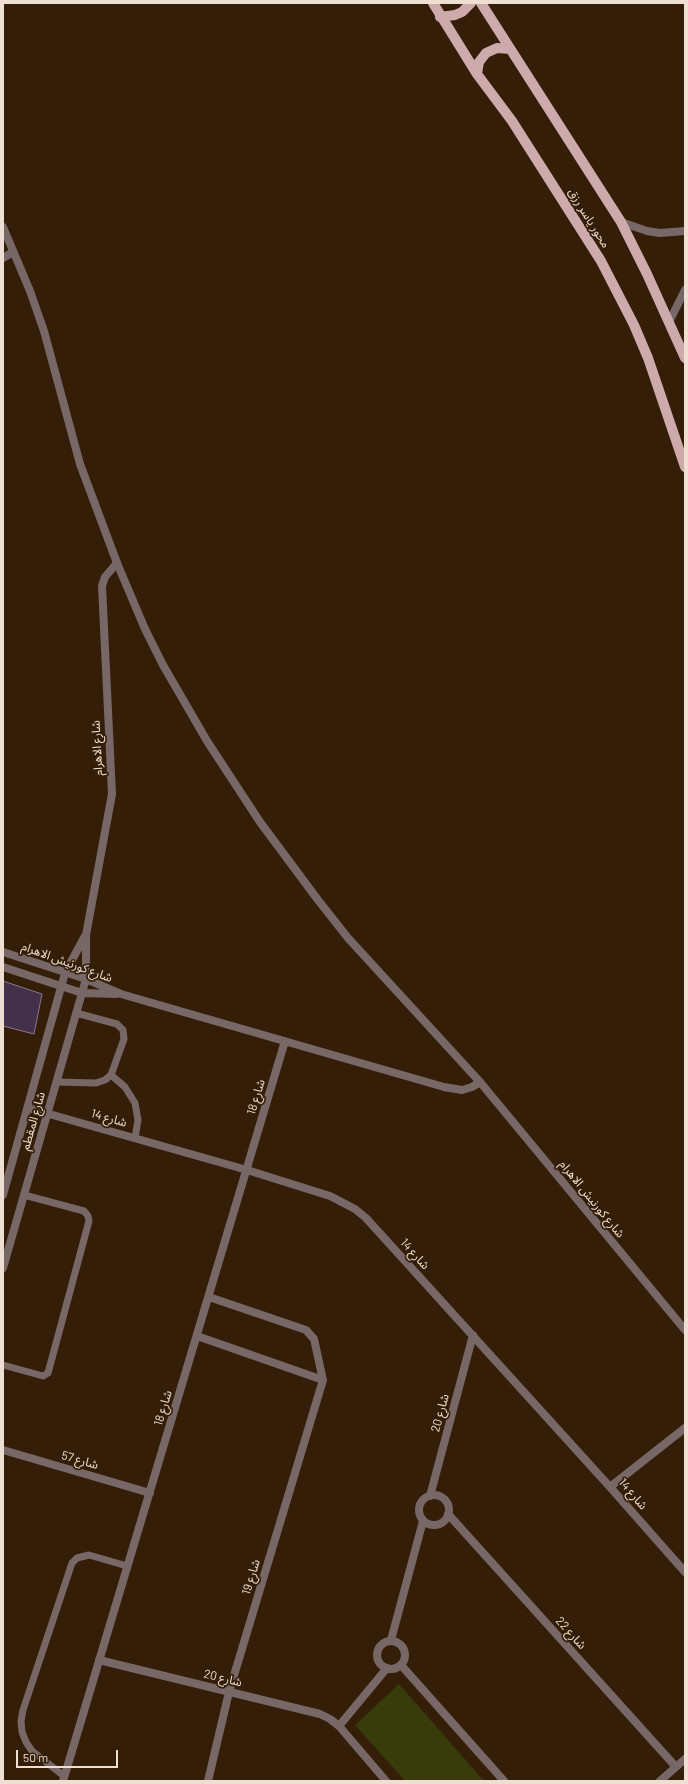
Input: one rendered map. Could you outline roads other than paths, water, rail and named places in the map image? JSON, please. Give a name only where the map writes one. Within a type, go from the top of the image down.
[{"type":"main road","name":"محور ياسر رزق","points":[[432,3],[478,74],[512,121],[602,261],[648,358],[685,467]]},
{"type":"main road","points":[[440,17],[455,15],[462,12],[471,3]]},
{"type":"main road","name":"محور ياسر رزق","points":[[480,3],[621,222],[685,358]]},
{"type":"main road","points":[[478,74],[479,62],[486,53],[497,48],[510,49]]},
{"type":"street","points":[[621,222],[647,231],[660,233],[685,231]]},
{"type":"street","name":"شارع كورنيش الاهرام","points":[[3,227],[44,331],[73,440],[88,488],[117,563],[145,629],[163,665],[208,741],[260,822],[348,938],[480,1082],[685,1330]]},
{"type":"street","points":[[3,258],[13,252]]},
{"type":"street","points":[[669,322],[685,290]]},
{"type":"street","name":"شارع الاهرام","points":[[86,979],[86,935],[112,794],[102,595],[105,577],[117,563]]},
{"type":"street","name":"شارع الاهرام","points":[[65,973],[86,935]]},
{"type":"street","name":"شارع كورنيش الاهرام","points":[[3,952],[86,979],[121,994]]},
{"type":"street","name":"شارع كورنيش الاهرام","points":[[3,967],[82,993],[121,994]]},
{"type":"street","name":"شارع المقطم","points":[[3,1195],[65,973]]},
{"type":"street","name":"شارع المقطم","points":[[3,1268],[86,979]]},
{"type":"street","points":[[121,994],[453,1090],[467,1088],[480,1082]]},
{"type":"street","name":"شارع 18","points":[[63,1779],[285,1041]]},
{"type":"street","name":"شارع 14","points":[[28,1108],[247,1170],[330,1196],[355,1209],[372,1223],[685,1572]]},
{"type":"street","name":"شارع 19","points":[[208,1781],[229,1692],[323,1380],[314,1339],[306,1330],[209,1297]]},
{"type":"street","name":"شارع 20","points":[[430,1496],[473,1335]]},
{"type":"street","points":[[197,1336],[323,1380]]},
{"type":"street","points":[[610,1487],[685,1428]]},
{"type":"street","name":"شارع 57","points":[[3,1450],[150,1492]]},
{"type":"street","points":[[430,1496],[438,1496],[446,1502],[449,1510],[448,1514],[440,1524],[431,1525],[423,1521],[419,1509],[422,1501],[430,1496]]},
{"type":"street","name":"شارع 22","points":[[448,1514],[676,1767]]},
{"type":"street","points":[[391,1640],[423,1521]]},
{"type":"street","points":[[391,1640],[399,1642],[404,1648],[405,1655],[401,1665],[394,1669],[387,1668],[378,1661],[377,1650],[384,1642],[391,1640]]},
{"type":"street","name":"شارع 20","points":[[99,1660],[320,1714],[339,1726],[386,1781]]},
{"type":"street","points":[[401,1665],[504,1781]]},
{"type":"street","points":[[339,1726],[387,1668]]},
{"type":"street","points":[[660,1781],[685,1759]]},
{"type":"lane","points":[[57,1082],[96,1083],[105,1080],[111,1075],[124,1038],[123,1030],[117,1024],[76,1013]]},
{"type":"lane","points":[[111,1075],[125,1087],[135,1103],[138,1120],[135,1138]]},
{"type":"lane","points":[[3,1365],[43,1376],[48,1373],[89,1221],[88,1216],[84,1211],[24,1195]]},
{"type":"lane","points":[[63,1779],[32,1751],[26,1742],[22,1732],[21,1721],[23,1710],[72,1563],[82,1556],[89,1555],[127,1566]]}]
